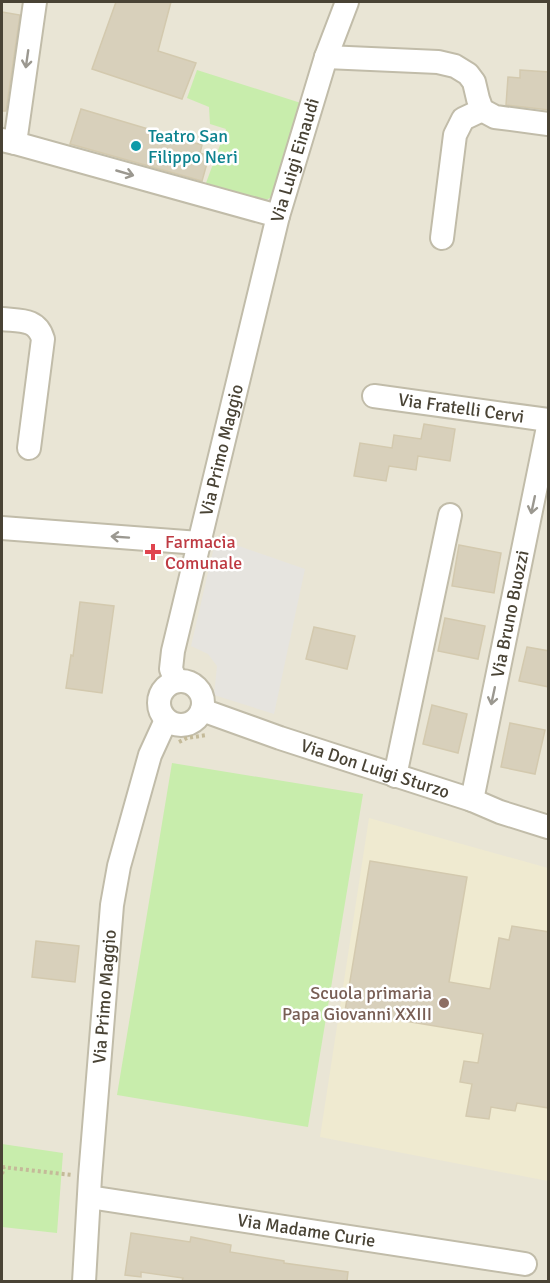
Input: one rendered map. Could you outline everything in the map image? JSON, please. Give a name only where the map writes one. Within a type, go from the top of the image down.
[{"type":"street","points":[[8,141],[36,2]]},
{"type":"street","name":"Via Luigi Einaudi","points":[[8,141],[278,216],[326,57],[346,2]]},
{"type":"street","points":[[326,57],[438,62],[455,66],[468,74],[474,82],[482,110],[495,117],[549,124]]},
{"type":"street","points":[[442,238],[455,135],[463,119],[482,110]]},
{"type":"street","name":"Via Primo Maggio","points":[[176,681],[171,669],[173,651],[278,216]]},
{"type":"street","points":[[2,319],[31,322],[41,331],[43,339],[29,448]]},
{"type":"street","name":"Via Fratelli Cervi","points":[[374,396],[549,420]]},
{"type":"street","name":"Via Bruno Buozzi","points":[[472,800],[549,427]]},
{"type":"street","points":[[395,776],[450,515]]},
{"type":"street","points":[[2,528],[199,543]]},
{"type":"street","points":[[183,681],[195,686],[202,697],[202,710],[193,722],[186,725],[172,724],[161,714],[158,701],[164,688],[169,684],[183,681]]},
{"type":"street","name":"Via Don Luigi Sturzo","points":[[202,710],[549,827]]},
{"type":"street","name":"Via Primo Maggio","points":[[84,1281],[112,904],[119,866],[150,755],[166,720]]},
{"type":"street","name":"Via Madame Curie","points":[[90,1187],[525,1264]]},
{"type":"path","points":[[2,1174],[3,1167],[90,1187]]},
{"type":"shaded area","points":[[2,2],[548,2],[548,1281],[2,1281]]},
{"type":"shaded area","points":[[216,538],[305,569],[274,714],[214,695],[217,666],[208,654],[191,646]]},
{"type":"shaded area","name":"Scuola primaria Papa Giovanni XXIII","points":[[369,818],[548,868],[548,1181],[320,1137]]},
{"type":"green space","points":[[197,70],[304,104],[279,192],[265,201],[206,183],[226,129],[210,124],[209,107],[187,98]]},
{"type":"green space","points":[[172,763],[363,794],[308,1127],[117,1095]]},
{"type":"green space","points":[[2,1144],[63,1153],[57,1233],[2,1227]]},
{"type":"building","points":[[116,2],[171,2],[158,51],[196,63],[182,99],[92,69]]},
{"type":"building","points":[[2,12],[20,15],[6,111],[2,111]]},
{"type":"building","points":[[520,70],[549,72],[549,110],[506,105],[508,77],[520,78]]},
{"type":"building","name":"Teatro San Filippo Neri","points":[[81,109],[202,145],[200,153],[209,156],[202,181],[70,144]]},
{"type":"building","points":[[424,424],[455,429],[450,461],[418,456],[416,470],[389,466],[386,481],[354,476],[360,443],[392,448],[394,435],[421,439]]},
{"type":"building","points":[[459,545],[501,553],[494,593],[452,586]]},
{"type":"building","points":[[80,602],[114,606],[102,693],[66,688]]},
{"type":"building","points":[[445,618],[485,626],[478,659],[438,651]]},
{"type":"building","points":[[314,627],[355,636],[347,669],[306,659]]},
{"type":"building","points":[[527,647],[549,651],[549,687],[519,681]]},
{"type":"building","points":[[432,705],[467,714],[458,753],[423,744]]},
{"type":"building","points":[[510,723],[545,730],[535,774],[501,767]]},
{"type":"building","points":[[370,861],[467,877],[449,982],[490,989],[499,938],[509,940],[512,926],[549,932],[549,1108],[517,1103],[515,1111],[491,1107],[489,1119],[466,1116],[472,1084],[460,1082],[464,1061],[478,1063],[483,1034],[345,1011]]},
{"type":"building","points":[[36,941],[79,946],[75,982],[32,977]]},
{"type":"building","points":[[131,1233],[190,1242],[191,1237],[231,1245],[230,1252],[284,1261],[284,1263],[348,1272],[347,1281],[182,1281],[183,1278],[141,1272],[141,1277],[125,1275]]},
{"type":"place","name":"Teatro San Filippo Neri","points":[[136,146]]},
{"type":"place","name":"Farmacia Comunale","points":[[153,552]]},
{"type":"place","name":"Scuola primaria Papa Giovanni XXIII","points":[[444,1003]]}]
